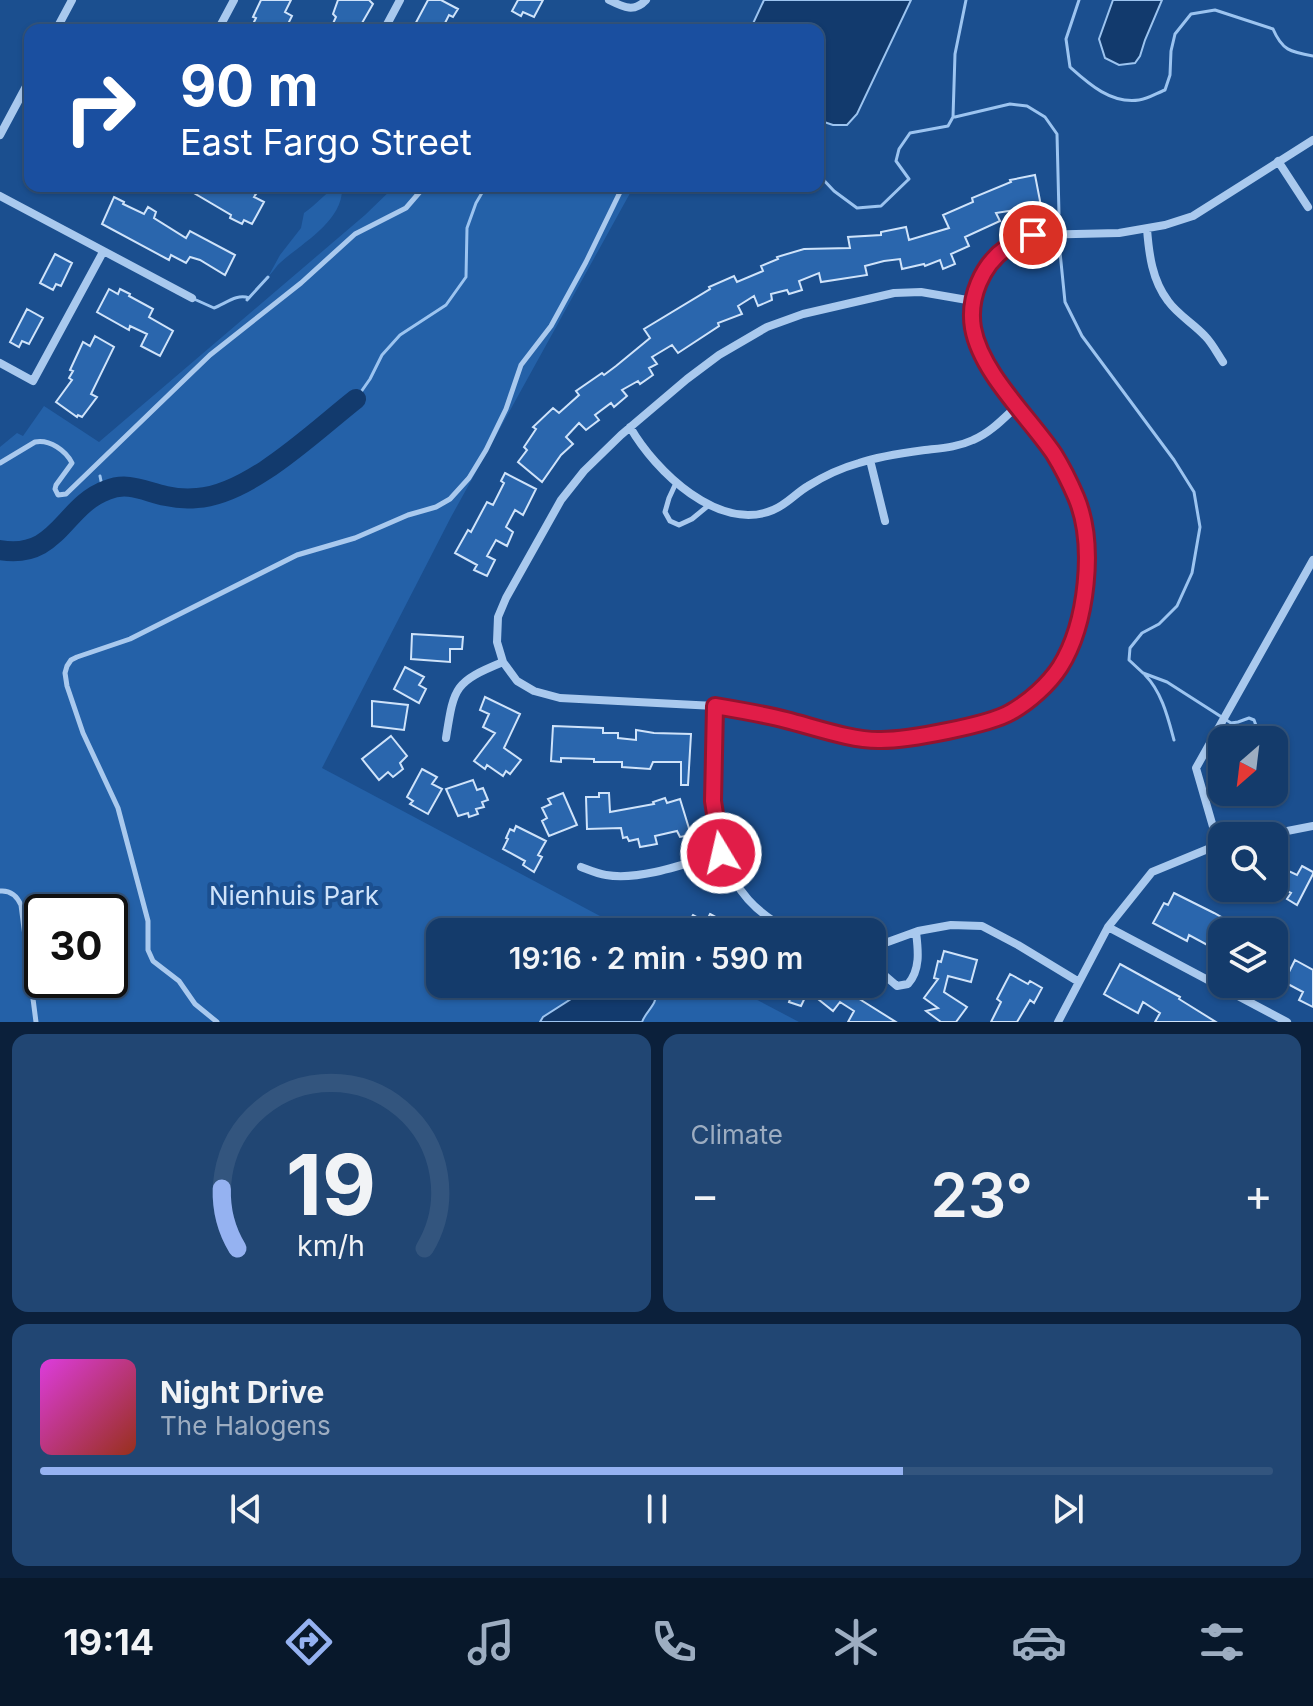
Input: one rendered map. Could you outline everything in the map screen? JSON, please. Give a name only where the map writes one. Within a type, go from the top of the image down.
[{"type":"street","points":[[59,24],[72,0]]},
{"type":"street","points":[[221,24],[234,0]]},
{"type":"street","points":[[387,24],[400,0]]},
{"type":"street","points":[[609,0],[626,8],[636,8],[646,0]]},
{"type":"street","points":[[0,135],[3,123],[24,89]]},
{"type":"street","points":[[973,301],[921,292],[894,293],[803,314],[767,327],[719,355],[687,379],[584,471],[561,500],[498,617],[497,642],[503,662],[517,681],[534,691],[560,698],[715,706],[757,712],[838,734],[879,741],[973,724],[1010,713],[1036,694],[1060,668],[1073,639],[1087,589],[1087,541],[1077,500],[1055,455],[977,346],[972,325],[973,301],[983,271],[1007,247],[1033,235],[1119,233],[1165,225],[1193,216],[1313,140]]},
{"type":"street","points":[[1278,161],[1308,207]]},
{"type":"street","points":[[0,196],[192,298]]},
{"type":"street","points":[[1147,229],[1156,280],[1167,300],[1205,336],[1223,362]]},
{"type":"street","points":[[0,363],[33,381],[103,252]]},
{"type":"street","points":[[630,427],[640,445],[683,489],[729,514],[756,516],[775,510],[807,486],[837,471],[870,460],[955,446],[975,439],[994,428],[1017,406]]},
{"type":"street","points":[[870,460],[885,521]]},
{"type":"street","points":[[1213,822],[1196,768],[1313,560]]},
{"type":"street","points":[[446,738],[452,701],[457,690],[479,672],[503,662]]},
{"type":"street","points":[[715,706],[713,801],[721,853],[731,877],[751,905],[771,918]]},
{"type":"street","points":[[1288,831],[1313,826]]},
{"type":"street","points":[[1058,1022],[1108,927],[1152,872],[1208,849]]},
{"type":"street","points":[[581,867],[607,876],[638,875],[721,853]]},
{"type":"street","points":[[886,943],[916,932],[951,925],[982,926],[1079,982]]},
{"type":"street","points":[[1108,927],[1287,1022]]},
{"type":"street","points":[[886,977],[897,986],[908,984],[918,956],[916,932]]},
{"type":"lane","points":[[0,463],[40,440],[52,444],[72,463],[55,489],[58,495],[66,494],[210,355],[301,283],[355,234],[406,208],[420,192]]},
{"type":"lane","points":[[217,1022],[202,1011],[179,981],[150,956],[148,921],[118,808],[78,721],[65,680],[67,666],[77,657],[130,639],[297,555],[355,538],[450,499],[464,484],[486,450],[506,409],[521,365],[551,326],[620,192]]},
{"type":"lane","points":[[676,483],[665,512],[670,521],[679,525],[710,504]]},
{"type":"lane","points":[[0,891],[12,893],[21,905],[36,1022]]},
{"type":"green space","points":[[329,192],[342,192],[341,200],[329,221],[268,277],[301,228],[304,213]]},
{"type":"green space","name":"Nienhuis Park","points":[[389,192],[631,192],[451,517],[322,768],[604,918],[426,918],[426,998],[754,998],[799,1022],[0,1022],[0,447],[17,433],[23,436],[44,406],[99,442]]},
{"type":"shaded area","points":[[764,0],[911,0],[857,114],[847,125],[824,122],[824,24],[753,24]]},
{"type":"shaded area","points":[[1113,0],[1162,0],[1135,63],[1119,65],[1105,58],[1099,39]]},
{"type":"shaded area","points":[[656,998],[642,1022],[540,1022],[571,999]]},
{"type":"building","points":[[261,0],[291,0],[285,12],[292,16],[288,24],[253,24],[256,18],[253,17]]},
{"type":"building","points":[[338,0],[369,0],[373,4],[361,24],[333,24],[336,17],[333,14]]},
{"type":"building","points":[[428,0],[441,0],[458,9],[453,17],[449,15],[444,24],[415,24]]},
{"type":"building","points":[[518,0],[543,0],[534,17],[523,12],[521,16],[512,11]]},
{"type":"building","points":[[1035,175],[1041,206],[996,213],[1000,221],[965,237],[969,246],[951,254],[955,264],[943,269],[940,260],[902,269],[900,259],[884,261],[865,266],[867,275],[821,282],[819,273],[799,281],[802,290],[771,294],[772,300],[758,306],[754,296],[738,306],[742,314],[718,323],[719,326],[678,353],[672,345],[652,357],[657,364],[649,368],[653,375],[640,384],[638,381],[622,390],[627,396],[614,407],[611,403],[595,415],[599,420],[586,430],[579,423],[566,437],[573,444],[542,482],[518,462],[536,429],[533,427],[553,408],[559,413],[579,395],[576,391],[602,373],[604,375],[650,338],[644,329],[709,287],[734,276],[737,282],[763,271],[761,266],[777,257],[804,249],[850,248],[848,237],[881,235],[881,232],[906,227],[909,240],[949,228],[943,215],[1010,180]]},
{"type":"building","points":[[192,192],[252,192],[256,194],[254,197],[264,202],[252,224],[244,220],[242,224],[230,218],[231,215]]},
{"type":"building","points":[[114,197],[144,214],[148,207],[156,212],[154,218],[186,238],[190,231],[235,255],[225,275],[190,257],[186,263],[171,255],[169,260],[102,224]]},
{"type":"building","points":[[55,254],[72,263],[61,286],[56,284],[53,290],[40,283]]},
{"type":"building","points":[[109,289],[118,294],[120,289],[153,309],[149,317],[173,331],[160,356],[141,346],[147,334],[130,326],[129,330],[97,312]]},
{"type":"building","points":[[27,309],[43,318],[29,344],[22,341],[19,347],[10,342]]},
{"type":"building","points":[[95,336],[114,347],[91,394],[97,397],[82,417],[77,417],[56,402],[72,380],[69,378],[73,371],[70,370],[83,342],[90,346]]},
{"type":"building","points":[[505,473],[536,489],[523,515],[515,510],[506,527],[513,532],[507,546],[496,540],[487,556],[495,560],[487,576],[474,570],[477,565],[455,553],[487,502],[493,505],[504,483],[501,481]]},
{"type":"building","points":[[412,634],[463,637],[462,649],[450,649],[450,662],[411,659]]},
{"type":"building","points":[[405,667],[424,677],[419,685],[426,689],[419,703],[394,689]]},
{"type":"building","points":[[485,697],[520,714],[504,748],[521,760],[510,774],[506,771],[503,776],[487,765],[485,769],[474,761],[495,733],[483,727],[489,714],[480,710]]},
{"type":"building","points":[[372,701],[408,705],[404,730],[372,726]]},
{"type":"building","points":[[553,726],[603,728],[603,733],[618,733],[618,738],[636,740],[636,730],[691,734],[688,785],[681,785],[681,762],[653,762],[650,769],[622,767],[622,762],[594,762],[594,759],[561,758],[561,762],[551,761]]},
{"type":"building","points":[[391,736],[407,756],[400,763],[403,769],[393,777],[388,772],[379,780],[362,759]]},
{"type":"building","points":[[422,769],[437,777],[432,784],[442,789],[428,814],[410,804],[413,801],[407,797]]},
{"type":"building","points":[[473,780],[477,790],[483,788],[488,800],[482,802],[484,807],[476,809],[478,814],[458,816],[446,789]]},
{"type":"building","points":[[563,793],[577,825],[549,836],[542,821],[547,818],[542,808],[551,804],[548,799]]},
{"type":"building","points":[[599,793],[609,793],[610,812],[654,804],[665,798],[667,803],[680,799],[691,835],[680,837],[677,831],[655,836],[657,844],[640,847],[638,839],[629,841],[627,837],[623,838],[621,828],[587,829],[586,797],[599,797]]},
{"type":"building","points":[[516,826],[546,841],[538,855],[542,857],[534,872],[523,865],[525,861],[503,849],[510,829],[514,831]]},
{"type":"building","points":[[1302,866],[1313,872],[1297,905],[1288,900],[1291,893],[1288,892],[1288,871],[1297,875]]},
{"type":"building","points":[[1174,893],[1223,918],[1208,918],[1208,945],[1189,935],[1187,941],[1153,923],[1164,903],[1168,905]]},
{"type":"building","points":[[944,951],[977,960],[971,982],[948,976],[944,992],[967,1007],[956,1022],[941,1022],[926,1011],[938,1008],[924,998],[938,979],[934,978]]},
{"type":"building","points":[[1295,960],[1313,970],[1313,1007],[1299,1000],[1303,992],[1288,984],[1288,974]]},
{"type":"building","points":[[1120,964],[1180,997],[1216,1022],[1155,1022],[1160,1013],[1143,1002],[1138,1013],[1104,994]]},
{"type":"building","points":[[1010,974],[1042,988],[1034,1003],[1030,1000],[1017,1022],[991,1022],[1001,1002],[997,999]]},
{"type":"building","points":[[790,998],[805,998],[801,1006],[789,1002]]},
{"type":"building","points":[[817,998],[858,998],[896,1022],[848,1022],[854,1011],[840,1002],[833,1011]]},
{"type":"waterway","points":[[824,180],[857,208],[881,206],[909,179],[896,161],[899,149],[910,133],[948,126],[953,117],[955,54],[966,0]]},
{"type":"waterway","points":[[1079,0],[1066,39],[1070,67],[1093,86],[1119,99],[1142,99],[1165,90],[1175,34],[1191,14],[1215,10],[1273,29],[1288,49],[1313,56]]},
{"type":"waterway","points":[[955,117],[1010,104],[1027,106],[1045,117],[1057,134],[1059,214]]},
{"type":"waterway","points":[[356,399],[382,355],[400,335],[446,305],[466,277],[467,228],[482,192]]},
{"type":"waterway","points":[[1060,252],[1065,302],[1082,336],[1174,460],[1194,492],[1200,527],[1192,573],[1177,606],[1159,624],[1142,633],[1130,648],[1129,660],[1143,673],[1167,682],[1231,723],[1249,718],[1256,726]]},
{"type":"waterway","points":[[247,300],[268,277]]},
{"type":"waterway","points":[[194,299],[214,308],[236,298],[249,298]]},
{"type":"waterway","points":[[0,550],[19,551],[48,540],[80,508],[107,490],[130,487],[170,497],[197,498],[238,486],[302,444],[356,399]]},
{"type":"waterway","points":[[100,476],[103,491]]},
{"type":"waterway","points":[[1145,675],[1160,697],[1174,740]]},
{"type":"route","points":[[721,853],[713,801],[715,706],[757,712],[838,734],[879,741],[973,724],[1010,713],[1036,694],[1060,668],[1073,639],[1087,589],[1087,541],[1077,500],[1055,455],[993,373],[977,346],[972,325],[973,301],[983,271],[1007,247],[1033,235]]}]
